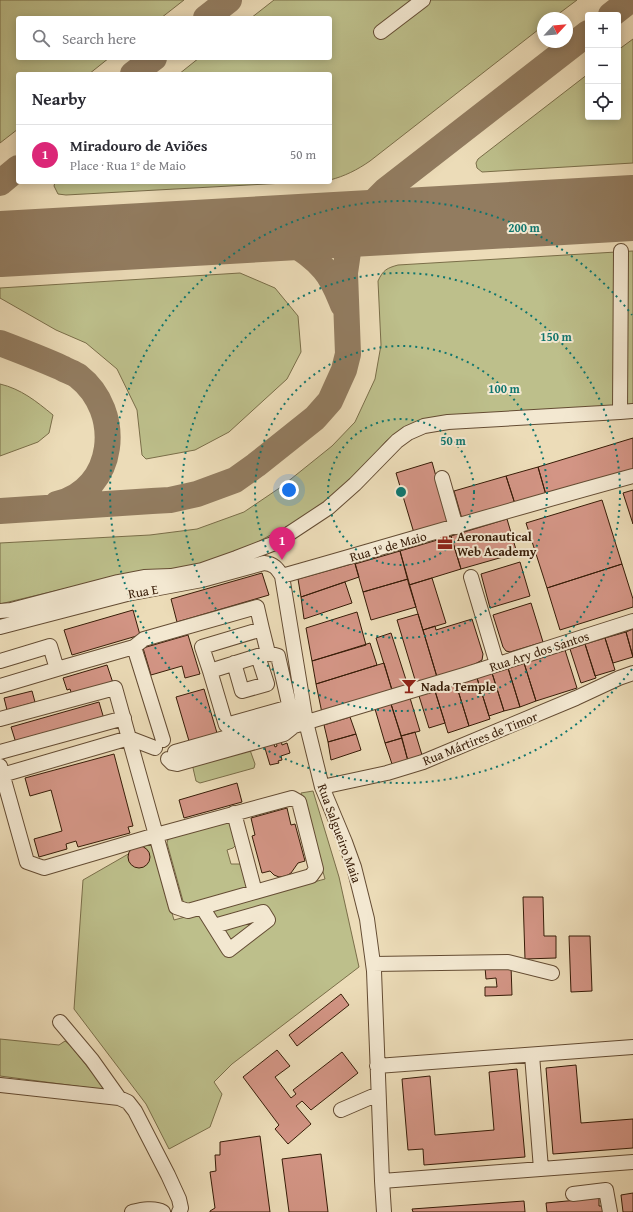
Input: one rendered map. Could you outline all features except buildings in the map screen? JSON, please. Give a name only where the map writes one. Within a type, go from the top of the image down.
[{"type":"street","points":[[381,32],[423,0]]},
{"type":"street","points":[[0,611],[11,610],[118,582],[144,577],[171,576],[202,570],[275,543],[328,508],[355,484],[397,440],[424,426],[448,422],[627,411],[621,251]]},
{"type":"street","name":"Rua 1º de Maio","points":[[282,576],[633,476]]},
{"type":"street","points":[[442,478],[456,526]]},
{"type":"street","name":"Rua E","points":[[0,627],[127,594],[202,580],[264,563],[276,567],[282,576]]},
{"type":"street","name":"Rua Salgueiro Maia","points":[[282,576],[300,724],[322,787],[354,867],[367,919],[373,964],[384,1212]]},
{"type":"street","points":[[471,577],[497,664]]},
{"type":"street","points":[[0,686],[134,647],[144,639],[257,606],[262,630],[263,655],[267,684],[242,691],[234,664]]},
{"type":"street","name":"Rua Ary dos Santos","points":[[159,744],[168,740],[173,744],[172,763],[177,764],[284,734],[300,724],[633,621]]},
{"type":"street","points":[[262,630],[202,648],[226,725],[290,707]]},
{"type":"street","points":[[0,661],[50,646],[56,669]]},
{"type":"street","points":[[0,719],[115,688],[124,718],[129,738],[156,835],[176,907],[188,911],[311,876],[316,869],[299,802],[292,798],[156,835],[44,868],[27,862],[1,771],[129,738],[159,744],[134,647]]},
{"type":"street","points":[[210,671],[263,655],[278,656],[290,707],[300,724]]},
{"type":"street","name":"Rua Mártires de Timor","points":[[322,787],[387,773],[422,762],[633,673]]},
{"type":"street","points":[[0,752],[124,718]]},
{"type":"street","points":[[234,813],[255,892]]},
{"type":"street","points":[[202,907],[214,926]]},
{"type":"street","points":[[373,964],[508,962],[552,973]]},
{"type":"street","points":[[60,1022],[92,1060],[119,1098]]},
{"type":"street","points":[[377,1066],[633,1047]]},
{"type":"street","points":[[532,1055],[541,1169]]},
{"type":"street","points":[[0,1084],[119,1098],[128,1102],[135,1111],[168,1175],[182,1211]]},
{"type":"street","points":[[341,1110],[378,1094]]},
{"type":"street","points":[[382,1181],[633,1162]]},
{"type":"street","points":[[573,1194],[606,1190],[610,1212]]},
{"type":"street","points":[[132,1212],[151,1209],[163,1212]]},
{"type":"green space","points":[[0,0],[184,0],[164,16],[16,16],[16,60],[106,60],[92,72],[16,72],[16,131],[0,143]]},
{"type":"green space","points":[[274,0],[577,0],[561,12],[537,12],[537,31],[370,161],[341,177],[332,179],[332,72],[182,72],[196,60],[332,60],[332,16],[254,16]]},
{"type":"green space","points":[[633,39],[633,163],[482,172],[477,168],[476,163],[478,159],[585,76],[585,120],[621,120],[621,48]]},
{"type":"green space","points":[[54,184],[267,184],[66,195],[58,194]]},
{"type":"green space","points":[[633,251],[633,407],[407,426],[386,441],[363,468],[317,510],[226,559],[200,566],[122,575],[0,604],[0,543],[150,535],[197,529],[244,512],[281,487],[332,446],[355,422],[375,379],[381,345],[378,281],[388,268],[398,265]]},
{"type":"green space","points":[[240,273],[275,288],[298,316],[301,352],[287,379],[229,432],[195,450],[146,459],[142,455],[137,410],[117,369],[86,343],[56,330],[0,298],[0,288]]},
{"type":"green space","points":[[0,384],[22,392],[53,415],[49,433],[38,442],[0,456]]},
{"type":"green space","points":[[250,750],[255,764],[254,768],[200,783],[196,781],[193,766]]},
{"type":"green space","points":[[313,791],[339,877],[359,967],[232,1064],[214,1082],[222,1094],[210,1127],[169,1149],[146,1104],[74,1009],[83,880],[151,841],[174,920],[325,879],[301,793]]},
{"type":"green space","points":[[229,821],[232,824],[236,845],[227,850],[231,864],[241,864],[247,888],[186,905],[183,901],[167,843],[168,839]]},
{"type":"green space","points":[[0,1039],[59,1045],[65,1041],[70,1045],[106,1090],[0,1076]]},
{"type":"taxiway","points":[[209,16],[229,0]]},
{"type":"taxiway","points":[[615,12],[630,0]]},
{"type":"taxiway","points":[[0,511],[170,500],[197,494],[235,480],[315,418],[330,401],[344,370],[348,354],[345,273],[349,245],[359,223],[372,204],[386,190],[585,35]]},
{"type":"taxiway","points":[[136,72],[151,60]]},
{"type":"taxiway","points":[[0,183],[16,170]]},
{"type":"taxiway","points":[[248,230],[280,238],[308,254],[330,277],[343,305]]},
{"type":"taxiway","points":[[0,343],[47,361],[78,376],[93,391],[102,409],[107,429],[107,448],[102,467],[92,483],[77,496],[57,504]]},
{"type":"runway","points":[[0,244],[633,208]]},
{"type":"place","name":"Aeronautical Web Academy","points":[[445,543]]},
{"type":"place","name":"Miradouro de Aviões","points":[[282,560]]},
{"type":"place","name":"Nada Temple","points":[[409,686]]}]
